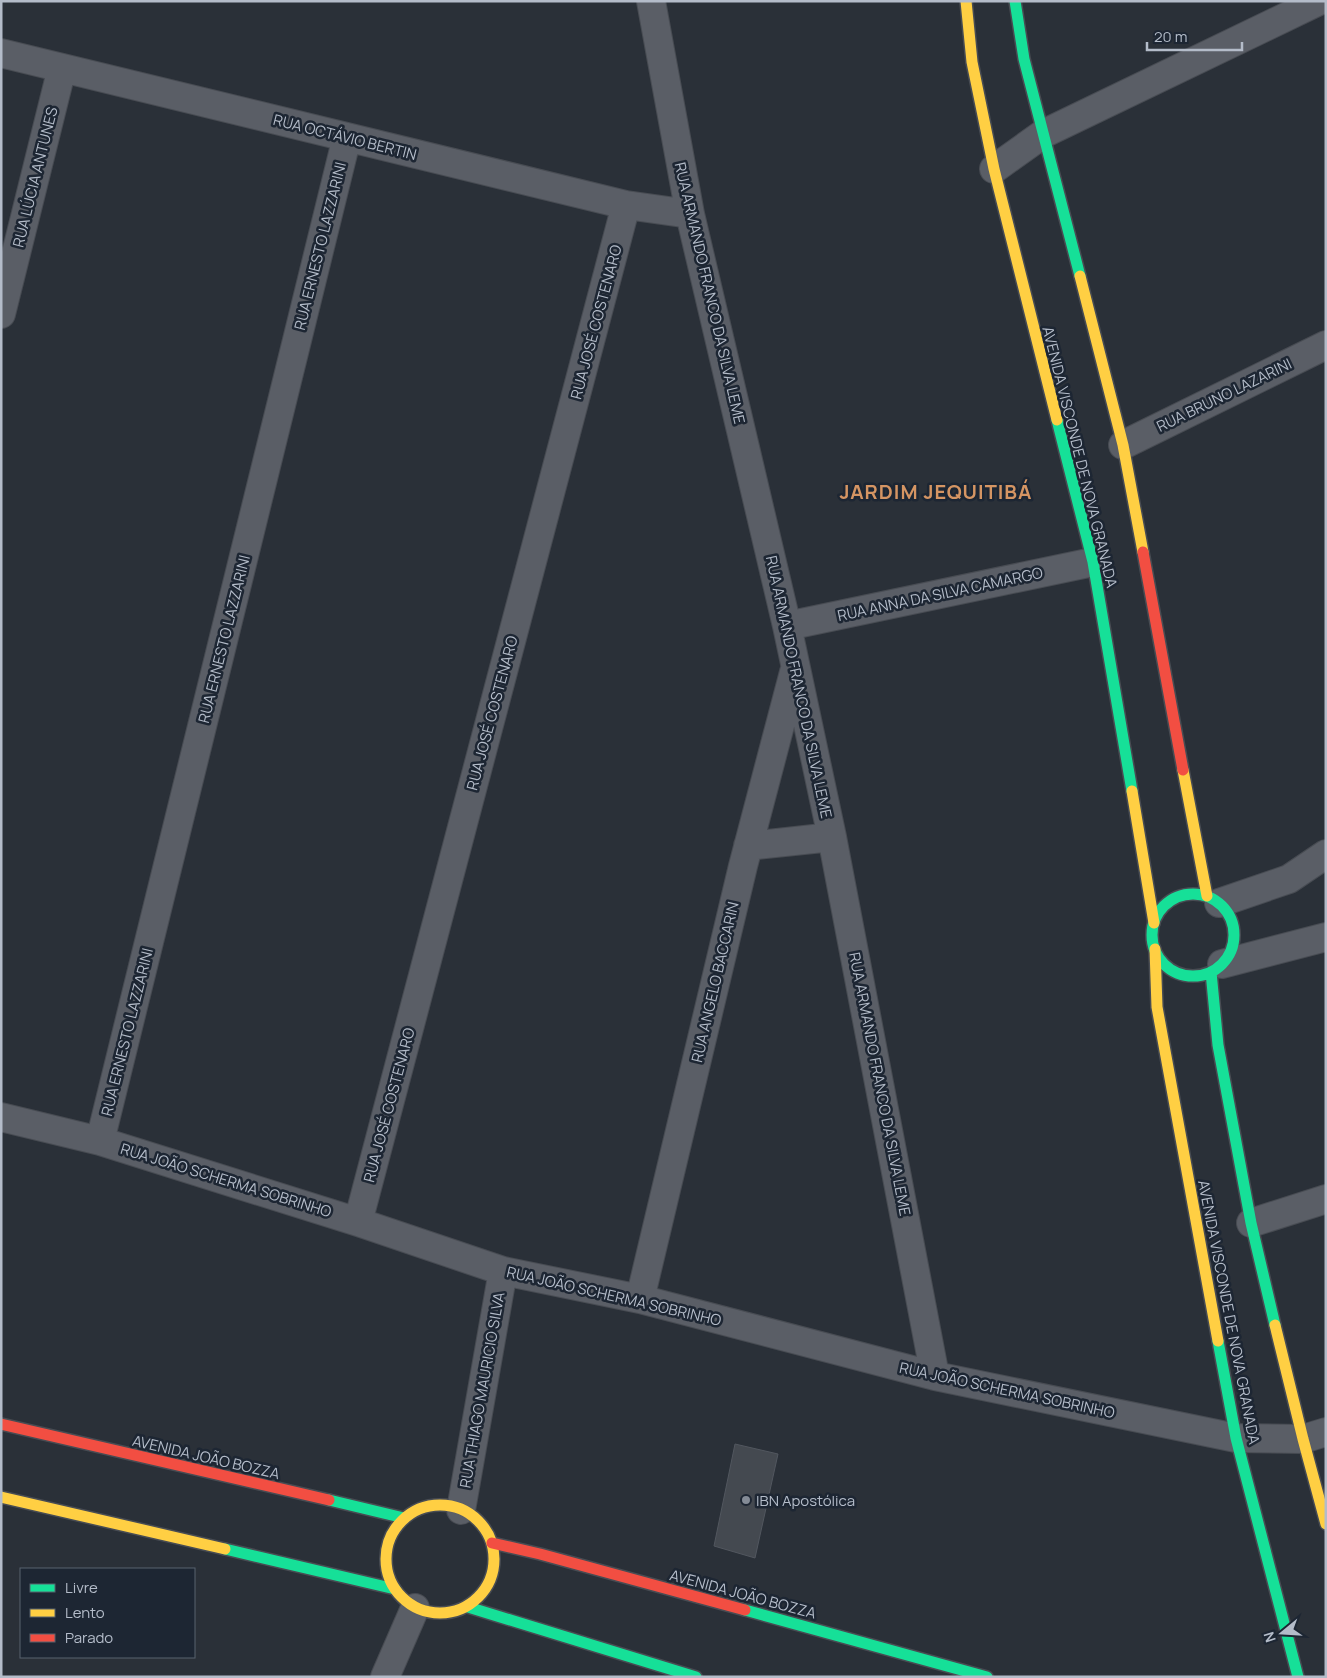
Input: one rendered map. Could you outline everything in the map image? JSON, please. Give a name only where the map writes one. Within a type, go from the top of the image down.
[{"type":"street","name":"RUA ARMANDO FRANCO DA SILVA LEME","points":[[651,1],[690,214],[787,626],[832,837],[935,1376]]},
{"type":"street","name":"AVENIDA VISCONDE DE NOVA GRANADA","points":[[966,1],[972,62],[994,169],[1093,562],[1154,923]]},
{"type":"street","points":[[1014,1],[1024,59],[1122,445],[1213,899]]},
{"type":"street","points":[[994,169],[1043,134],[1319,1]]},
{"type":"street","name":"RUA OCTÁVIO BERTIN","points":[[1,53],[626,205],[690,214]]},
{"type":"street","name":"RUA LÚCIA ANTUNES","points":[[1,314],[62,68]]},
{"type":"street","name":"RUA ERNESTO LAZZARINI","points":[[100,1141],[347,137]]},
{"type":"street","name":"RUA JOSÉ COSTENARO","points":[[358,1222],[626,205]]},
{"type":"street","name":"RUA BRUNO LAZARINI","points":[[1122,445],[1326,345]]},
{"type":"street","name":"RUA ANNA DA SILVA CAMARGO","points":[[787,626],[1093,562]]},
{"type":"street","name":"RUA ANGELO BACCARIN","points":[[640,1299],[748,846],[795,666]]},
{"type":"street","points":[[748,846],[832,837]]},
{"type":"street","points":[[1213,899],[1289,879],[1326,854]]},
{"type":"street","points":[[1326,937],[1217,968],[1198,976],[1184,975],[1171,969],[1161,960],[1152,936],[1154,923],[1160,911],[1169,901],[1181,895],[1194,894],[1213,899],[1228,913],[1234,926],[1234,940],[1230,953],[1217,968],[1218,1045],[1252,1223],[1314,1435],[1326,1524]]},
{"type":"street","name":"AVENIDA VISCONDE DE NOVA GRANADA","points":[[1155,948],[1157,1007],[1236,1438],[1298,1677]]},
{"type":"street","name":"RUA JOÃO SCHERMA SOBRINHO","points":[[1,1117],[100,1141],[358,1222],[503,1271],[640,1299],[935,1376],[1236,1438],[1314,1435]]},
{"type":"street","points":[[1252,1223],[1326,1199]]},
{"type":"street","name":"RUA THIAGO MAURICIO SILVA","points":[[461,1510],[503,1271]]},
{"type":"street","name":"AVENIDA JOÃO BOZZA","points":[[1,1424],[404,1518]]},
{"type":"street","points":[[1,1497],[395,1588]]},
{"type":"street","points":[[435,1505],[453,1506],[461,1510],[470,1513],[483,1526],[492,1542],[495,1561],[491,1579],[481,1595],[468,1607],[450,1613],[432,1613],[415,1608],[401,1598],[391,1583],[386,1566],[386,1549],[392,1532],[404,1518],[418,1509],[435,1505]]},
{"type":"street","name":"AVENIDA JOÃO BOZZA","points":[[492,1542],[986,1677]]},
{"type":"street","points":[[468,1607],[696,1677]]},
{"type":"street","points":[[385,1677],[415,1608]]},
{"type":"building","name":"IBN Apostólica","points":[[735,1444],[778,1454],[755,1558],[714,1546]]},
{"type":"traffic: fast","points":[[1015,1],[1024,59],[1080,276]]},
{"type":"traffic: fast","points":[[1057,420],[1093,562],[1132,791]]},
{"type":"traffic: fast","points":[[1193,894],[1209,897],[1222,906],[1231,919],[1234,935],[1231,951],[1222,964],[1209,973],[1193,976],[1177,973],[1164,964],[1155,951],[1152,935],[1155,919],[1164,906],[1177,897],[1193,894]]},
{"type":"traffic: fast","points":[[1211,972],[1218,1045],[1251,1223],[1275,1325]]},
{"type":"traffic: fast","points":[[1218,1341],[1236,1438],[1298,1677]]},
{"type":"traffic: fast","points":[[329,1500],[404,1518]]},
{"type":"traffic: fast","points":[[225,1549],[395,1589]]},
{"type":"traffic: fast","points":[[468,1607],[696,1677]]},
{"type":"traffic: fast","points":[[745,1610],[987,1677]]},
{"type":"traffic: slow","points":[[966,1],[972,62],[994,169],[1057,420]]},
{"type":"traffic: slow","points":[[1080,276],[1123,445],[1143,552]]},
{"type":"traffic: slow","points":[[1183,770],[1207,896]]},
{"type":"traffic: slow","points":[[1132,791],[1154,923]]},
{"type":"traffic: slow","points":[[1155,949],[1157,1007],[1218,1341]]},
{"type":"traffic: slow","points":[[1275,1325],[1326,1524]]},
{"type":"traffic: slow","points":[[1,1497],[225,1549]]},
{"type":"traffic: slow","points":[[440,1505],[461,1509],[478,1521],[490,1538],[494,1559],[490,1580],[478,1597],[461,1609],[440,1613],[419,1609],[402,1597],[390,1580],[386,1559],[390,1538],[402,1521],[419,1509],[440,1505]]},
{"type":"traffic: jam","points":[[1143,552],[1183,770]]},
{"type":"traffic: jam","points":[[1,1424],[329,1500]]},
{"type":"traffic: jam","points":[[492,1543],[540,1554],[745,1610]]},
{"type":"place","name":"IBN Apostólica","points":[[746,1500]]},
{"type":"district","name":"JARDIM JEQUITIBÁ","points":[[936,491]]}]
